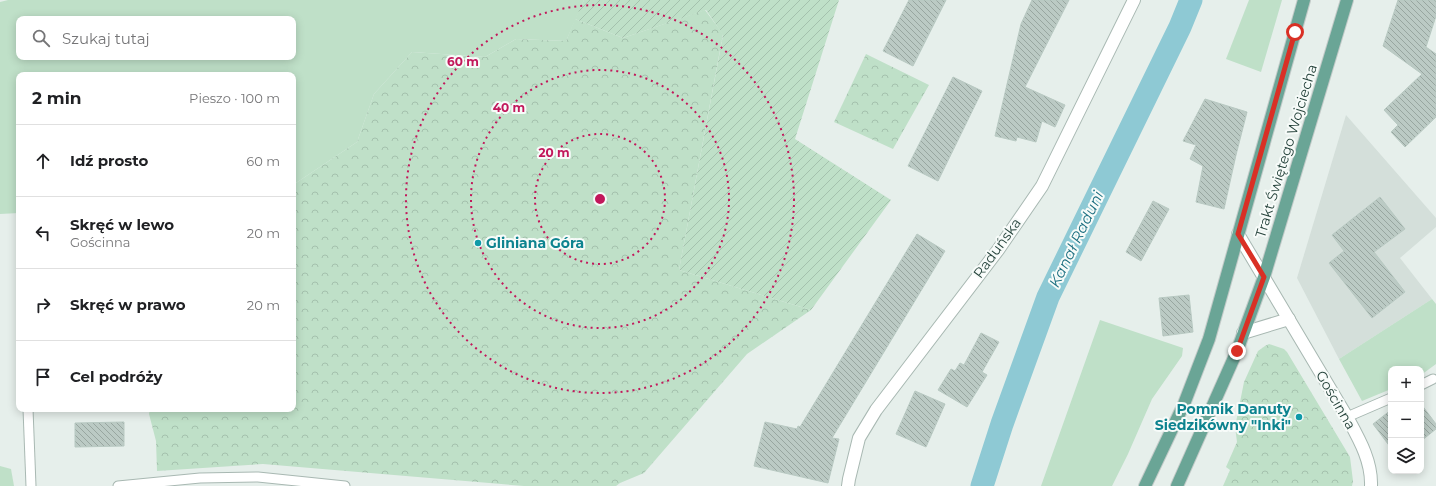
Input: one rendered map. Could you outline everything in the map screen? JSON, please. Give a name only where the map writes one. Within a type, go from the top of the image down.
[{"type":"main road","name":"Trakt Świętego Wojciecha","points":[[1145,486],[1184,404],[1209,339],[1304,0]]},
{"type":"main road","name":"Trakt Świętego Wojciecha","points":[[1177,486],[1188,464],[1243,333],[1264,277],[1347,0]]},
{"type":"street","name":"Raduńska","points":[[848,486],[848,480],[859,438],[873,415],[998,250],[1042,186],[1134,0]]},
{"type":"street","name":"Gościnna","points":[[1238,234],[1363,446],[1372,474],[1371,486]]},
{"type":"street","points":[[1243,333],[1289,319]]},
{"type":"lane","points":[[1424,384],[1433,379]]},
{"type":"lane","points":[[1347,417],[1388,399]]},
{"type":"lane","points":[[28,412],[30,486]]},
{"type":"lane","points":[[118,486],[200,478],[258,477],[345,486]]},
{"type":"shaded area","points":[[1346,115],[1436,218],[1436,227],[1400,258],[1432,299],[1339,359],[1297,278]]},
{"type":"green space","points":[[8,0],[584,0],[566,41],[516,39],[485,57],[412,52],[374,94],[357,142],[296,183],[296,72],[16,72],[16,213],[0,214],[0,2]]},
{"type":"green space","points":[[584,0],[839,0],[795,139],[891,200],[811,310],[679,270],[723,35],[706,10],[623,38],[575,19]]},
{"type":"green space","points":[[1249,0],[1282,0],[1261,72],[1226,59]]},
{"type":"green space","points":[[705,10],[723,34],[679,270],[811,310],[747,354],[644,473],[616,486],[524,486],[263,464],[157,471],[156,441],[149,412],[296,412],[296,183],[357,142],[374,94],[412,52],[485,57],[516,39],[566,41],[575,19],[623,38]]},
{"type":"green space","points":[[866,54],[929,85],[893,149],[834,122]]},
{"type":"green space","points":[[1432,299],[1436,304],[1436,364],[1424,373],[1424,366],[1388,366],[1388,390],[1362,401],[1339,359]]},
{"type":"green space","points":[[1100,320],[1183,348],[1182,356],[1152,399],[1112,486],[1041,486]]},
{"type":"green space","points":[[1269,344],[1284,349],[1287,352],[1350,457],[1353,481],[1352,486],[1223,486],[1230,470],[1226,467],[1237,442],[1235,427],[1244,382],[1258,351]]},
{"type":"green space","points":[[0,466],[11,469],[14,486],[0,486]]},
{"type":"building","points":[[909,0],[946,0],[913,66],[883,51]]},
{"type":"building","points":[[1032,0],[1069,0],[1025,87],[1065,105],[1055,127],[1042,121],[1036,142],[1017,137],[1016,141],[995,136],[1021,24]]},
{"type":"building","points":[[1398,0],[1436,0],[1436,16],[1426,47],[1436,54],[1436,117],[1405,147],[1391,132],[1398,125],[1384,110],[1422,74],[1383,46]]},
{"type":"building","points":[[953,77],[982,91],[938,181],[908,166]]},
{"type":"building","points":[[1205,99],[1247,112],[1224,209],[1196,202],[1203,166],[1190,159],[1196,145],[1183,141]]},
{"type":"building","points":[[1380,197],[1405,229],[1374,252],[1405,292],[1372,318],[1329,263],[1344,251],[1332,235]]},
{"type":"building","points":[[1153,201],[1169,209],[1141,261],[1126,252]]},
{"type":"building","points":[[917,234],[945,251],[832,438],[839,439],[828,483],[754,466],[765,422],[797,429],[798,426],[800,427]]},
{"type":"building","points":[[1189,295],[1193,332],[1163,336],[1159,298]]},
{"type":"building","points":[[981,333],[999,342],[982,372],[987,375],[967,407],[938,390],[951,369],[955,371],[960,363],[964,365]]},
{"type":"building","points":[[915,391],[945,404],[926,447],[896,434]]},
{"type":"building","points":[[1424,408],[1436,424],[1436,429],[1424,439]]},
{"type":"building","points":[[1388,412],[1388,444],[1373,424]]},
{"type":"building","points":[[124,422],[124,446],[75,447],[75,423]]},
{"type":"waterway","name":"Kanał Raduni","points":[[982,486],[1002,424],[1048,297],[1180,27],[1191,0]]},
{"type":"place","name":"Gliniana Góra","points":[[478,243]]},
{"type":"place","name":"Pomnik Danuty Siedzikówny \"Inki\"","points":[[1299,417]]},
{"type":"route","points":[[1237,351],[1264,277],[1238,234],[1295,32]]}]
